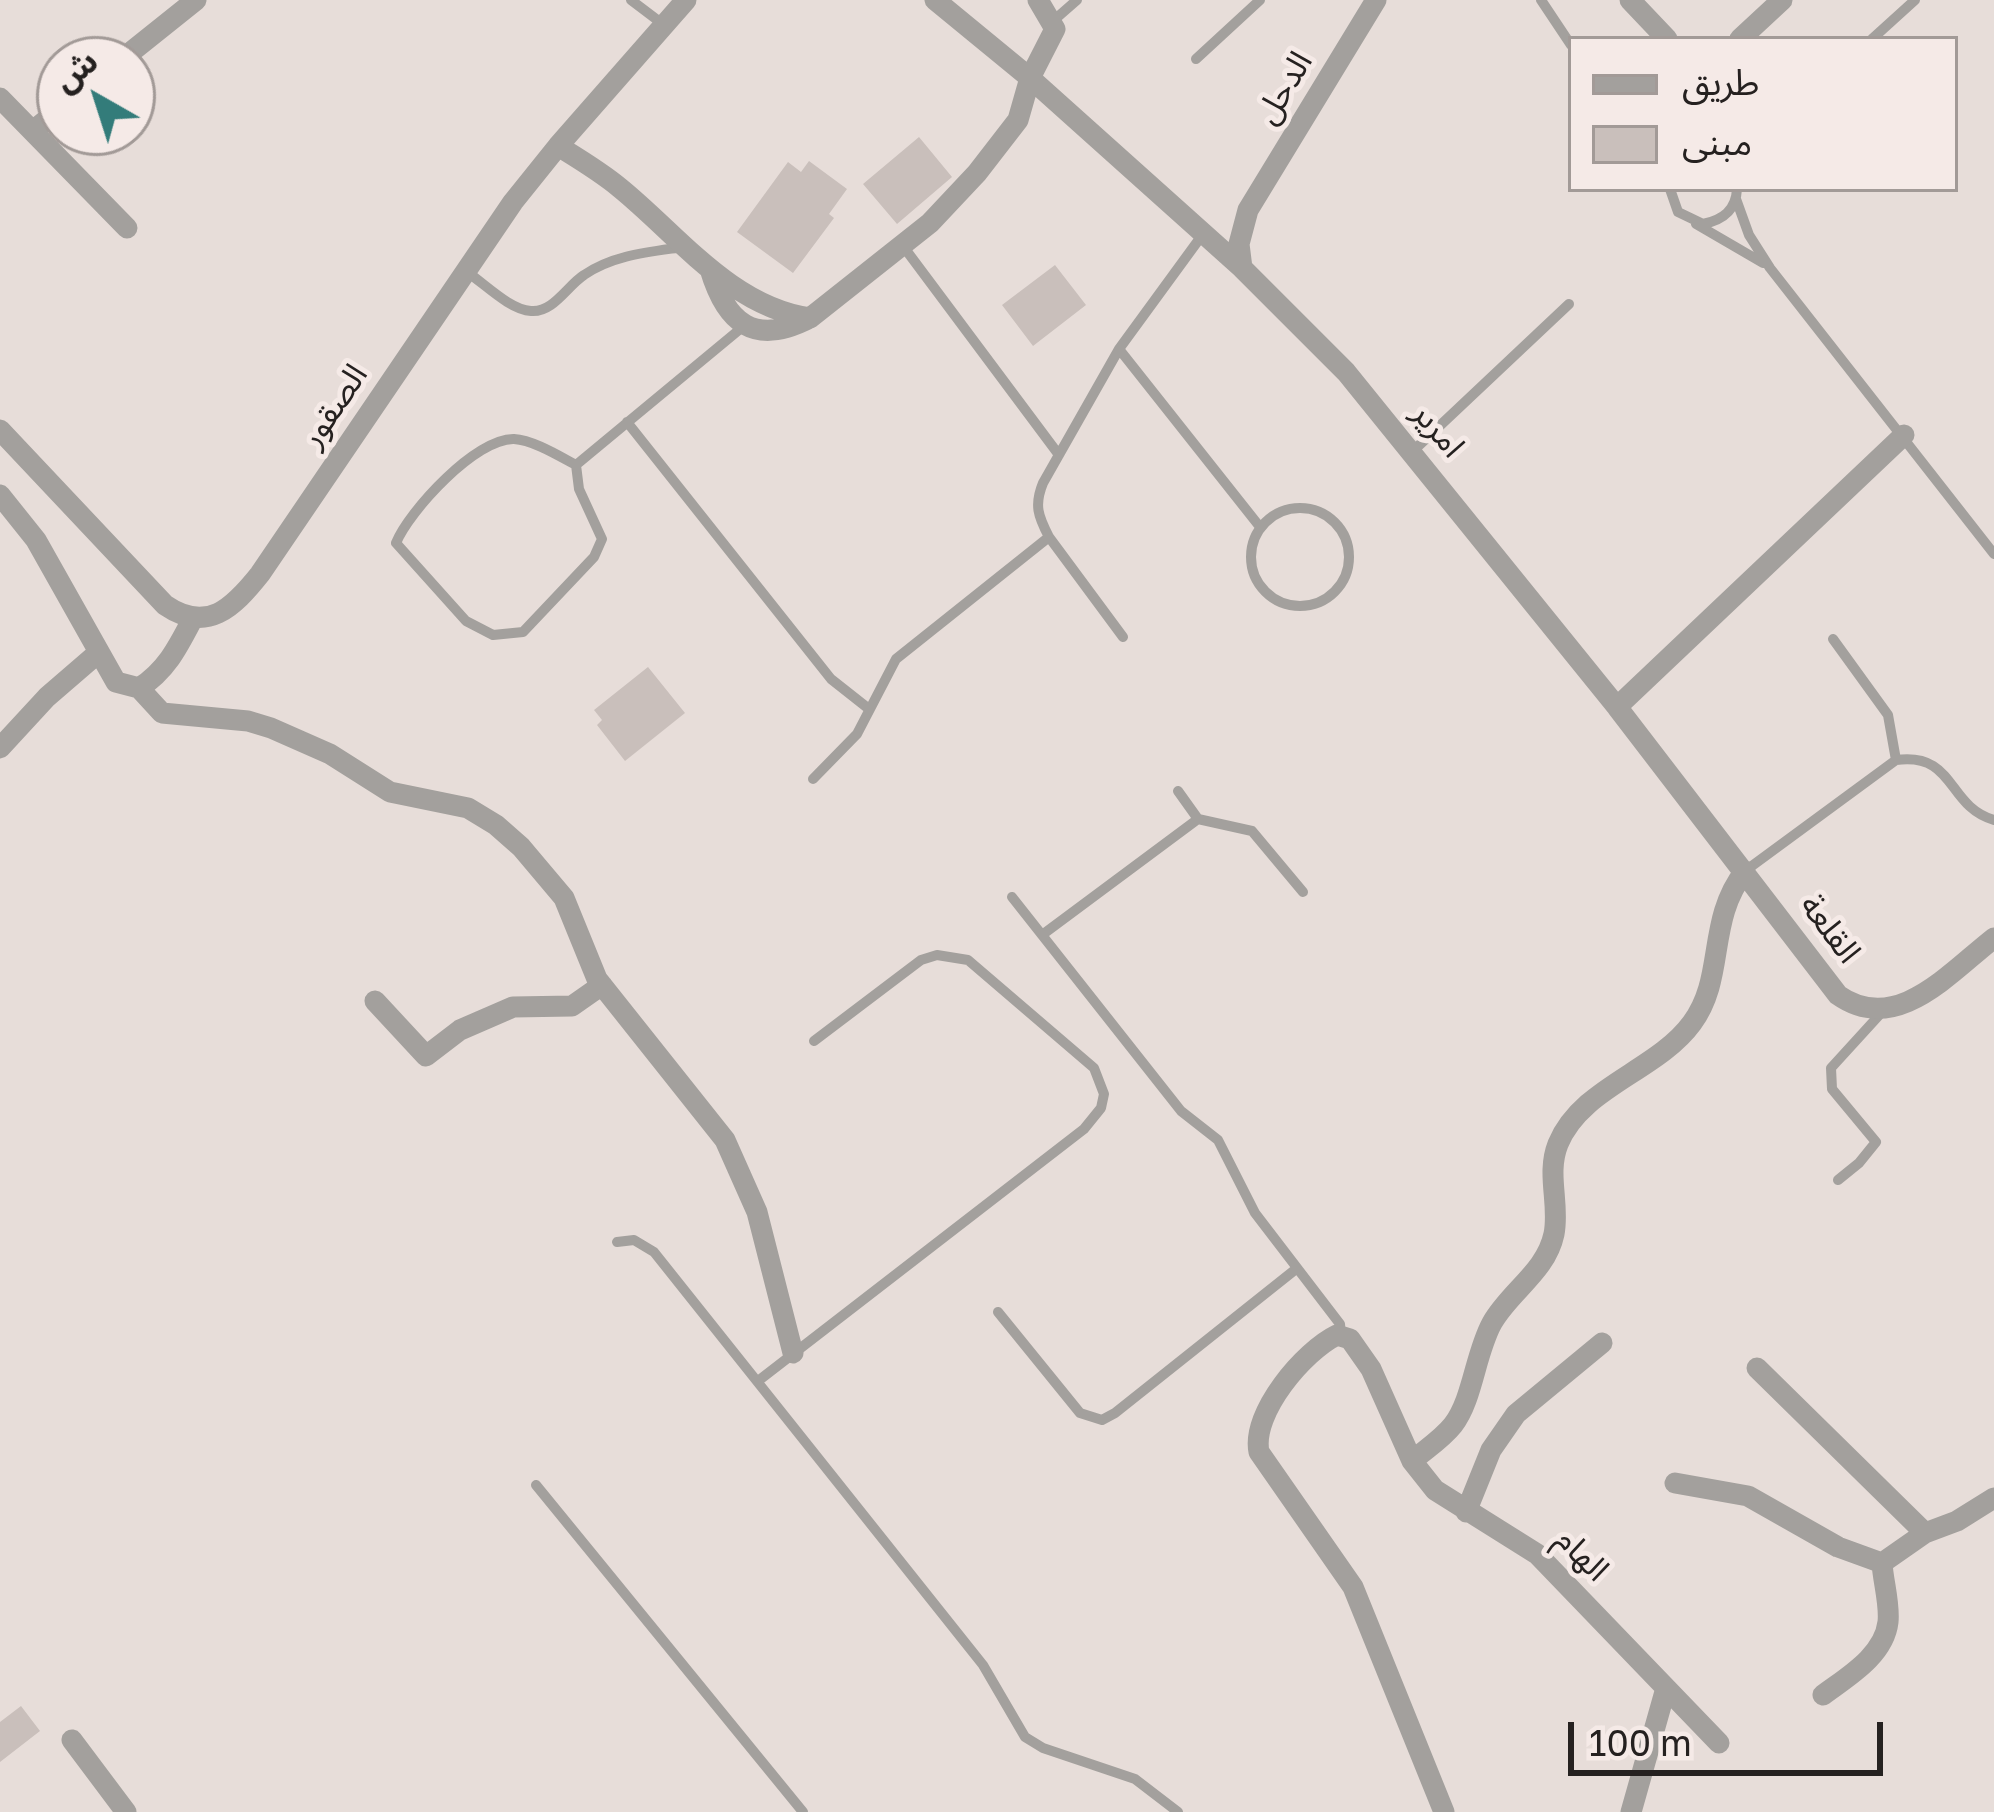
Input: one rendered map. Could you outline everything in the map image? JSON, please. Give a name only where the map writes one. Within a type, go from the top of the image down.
[{"type":"street","points":[[151,36],[196,0]]},
{"type":"street","name":"الصقور","points":[[192,620],[234,603],[260,574],[513,202],[686,0]]},
{"type":"street","points":[[934,0],[1030,77]]},
{"type":"street","points":[[1012,131],[1030,77],[1053,38],[1053,21],[1038,0]]},
{"type":"street","name":"الدحل","points":[[1248,209],[1376,0]]},
{"type":"street","points":[[1630,0],[1664,36]]},
{"type":"street","points":[[1743,36],[1782,0]]},
{"type":"street","name":"امرير","points":[[1030,77],[1242,268],[1346,372],[1745,871]]},
{"type":"street","points":[[0,98],[127,228]]},
{"type":"street","points":[[710,268],[728,314],[745,325],[778,329],[810,318],[956,196],[1012,131],[1064,109]]},
{"type":"street","points":[[558,146],[608,178],[710,268],[768,307],[810,318]]},
{"type":"street","points":[[1203,233],[1248,209]]},
{"type":"street","points":[[1242,268],[1241,232],[1248,209]]},
{"type":"street","points":[[0,430],[166,605],[192,620],[164,668],[139,688]]},
{"type":"street","points":[[1617,707],[1904,435]]},
{"type":"street","points":[[0,496],[36,540],[116,682],[139,688],[162,713],[248,721],[271,728],[330,754],[390,792],[452,803],[482,816],[520,847],[563,898],[587,963],[602,985],[725,1140],[757,1212],[794,1353]]},
{"type":"street","points":[[0,748],[47,697],[98,653]]},
{"type":"street","points":[[1412,1461],[1455,1422],[1492,1323],[1549,1250],[1555,1220],[1554,1160],[1565,1131],[1588,1106],[1677,1040],[1696,1017],[1708,992],[1724,904],[1745,871]]},
{"type":"street","name":"القلعة","points":[[1745,871],[1838,995],[1851,1004],[1883,1011]]},
{"type":"street","points":[[1883,1011],[1914,1000],[1991,947]]},
{"type":"street","points":[[375,1001],[426,1056],[460,1030],[513,1007],[572,1006],[602,985]]},
{"type":"street","points":[[1342,1335],[1330,1338],[1304,1362],[1274,1399],[1259,1425],[1259,1452],[1353,1587],[1444,1812]]},
{"type":"street","name":"الهام","points":[[1342,1335],[1353,1342],[1371,1369],[1412,1461],[1436,1490],[1537,1554],[1719,1742]]},
{"type":"street","points":[[1466,1512],[1492,1450],[1516,1414],[1603,1342]]},
{"type":"street","points":[[1756,1368],[1925,1533]]},
{"type":"street","points":[[1675,1483],[1748,1496],[1838,1547],[1882,1563]]},
{"type":"street","points":[[1882,1563],[1925,1533],[1957,1521],[1994,1498]]},
{"type":"street","points":[[1823,1695],[1863,1664],[1882,1639],[1888,1620],[1882,1563]]},
{"type":"street","points":[[1631,1812],[1666,1688]]},
{"type":"street","points":[[72,1740],[126,1812]]},
{"type":"lane","points":[[631,0],[664,25]]},
{"type":"lane","points":[[1053,21],[1077,0]]},
{"type":"lane","points":[[1196,59],[1260,0]]},
{"type":"lane","points":[[1541,0],[1568,40]]},
{"type":"lane","points":[[1876,36],[1915,0]]},
{"type":"lane","points":[[1671,192],[1673,205],[1692,222],[1770,268]]},
{"type":"lane","points":[[1692,222],[1703,224],[1724,217],[1737,192]]},
{"type":"lane","points":[[1737,192],[1749,235],[1770,268],[1994,554]]},
{"type":"lane","points":[[1123,637],[1049,537],[1036,500],[1119,349],[1203,233]]},
{"type":"lane","points":[[902,245],[1059,455]]},
{"type":"lane","points":[[466,271],[516,305],[534,311],[552,305],[572,284],[603,264],[686,247]]},
{"type":"lane","points":[[1413,451],[1569,304]]},
{"type":"lane","points":[[576,465],[745,325]]},
{"type":"lane","points":[[1119,349],[1260,526]]},
{"type":"lane","points":[[627,422],[831,679],[869,709]]},
{"type":"lane","points":[[514,439],[576,465],[579,489],[602,539],[594,557],[523,632],[493,635],[466,621],[396,543],[404,524],[477,450],[514,439]]},
{"type":"lane","points":[[1312,508],[1336,521],[1350,547],[1348,575],[1330,597],[1304,608],[1276,601],[1256,581],[1250,553],[1260,526],[1283,510],[1312,508]]},
{"type":"lane","points":[[813,778],[857,734],[896,658],[1049,537]]},
{"type":"lane","points":[[1833,639],[1888,715],[1896,760]]},
{"type":"lane","points":[[1745,871],[1896,760],[1919,757],[1935,763],[1975,813],[1994,820]]},
{"type":"lane","points":[[1178,791],[1198,819],[1252,831],[1303,892]]},
{"type":"lane","points":[[1042,934],[1198,819]]},
{"type":"lane","points":[[1012,897],[1181,1111],[1218,1140],[1255,1213],[1340,1324],[1342,1335]]},
{"type":"lane","points":[[758,1381],[1084,1129],[1101,1108],[1104,1094],[1094,1068],[981,970],[953,956],[921,960],[814,1041]]},
{"type":"lane","points":[[1838,1180],[1876,1142],[1832,1089],[1831,1068],[1883,1011]]},
{"type":"lane","points":[[617,1242],[634,1240],[649,1246],[982,1665],[1024,1737],[1135,1779],[1178,1812]]},
{"type":"lane","points":[[998,1312],[1080,1413],[1102,1420],[1296,1269]]},
{"type":"lane","points":[[536,1486],[803,1812]]},
{"type":"building","points":[[919,137],[952,177],[897,224],[863,184]]},
{"type":"building","points":[[809,161],[847,189],[829,214],[834,218],[793,273],[737,232],[788,162],[801,172]]},
{"type":"building","points":[[1055,265],[1086,305],[1033,346],[1002,305]]},
{"type":"building","points":[[648,667],[685,713],[625,761],[597,725],[602,720],[594,710]]},
{"type":"building","points":[[21,1706],[40,1731],[0,1762],[0,1722]]}]
